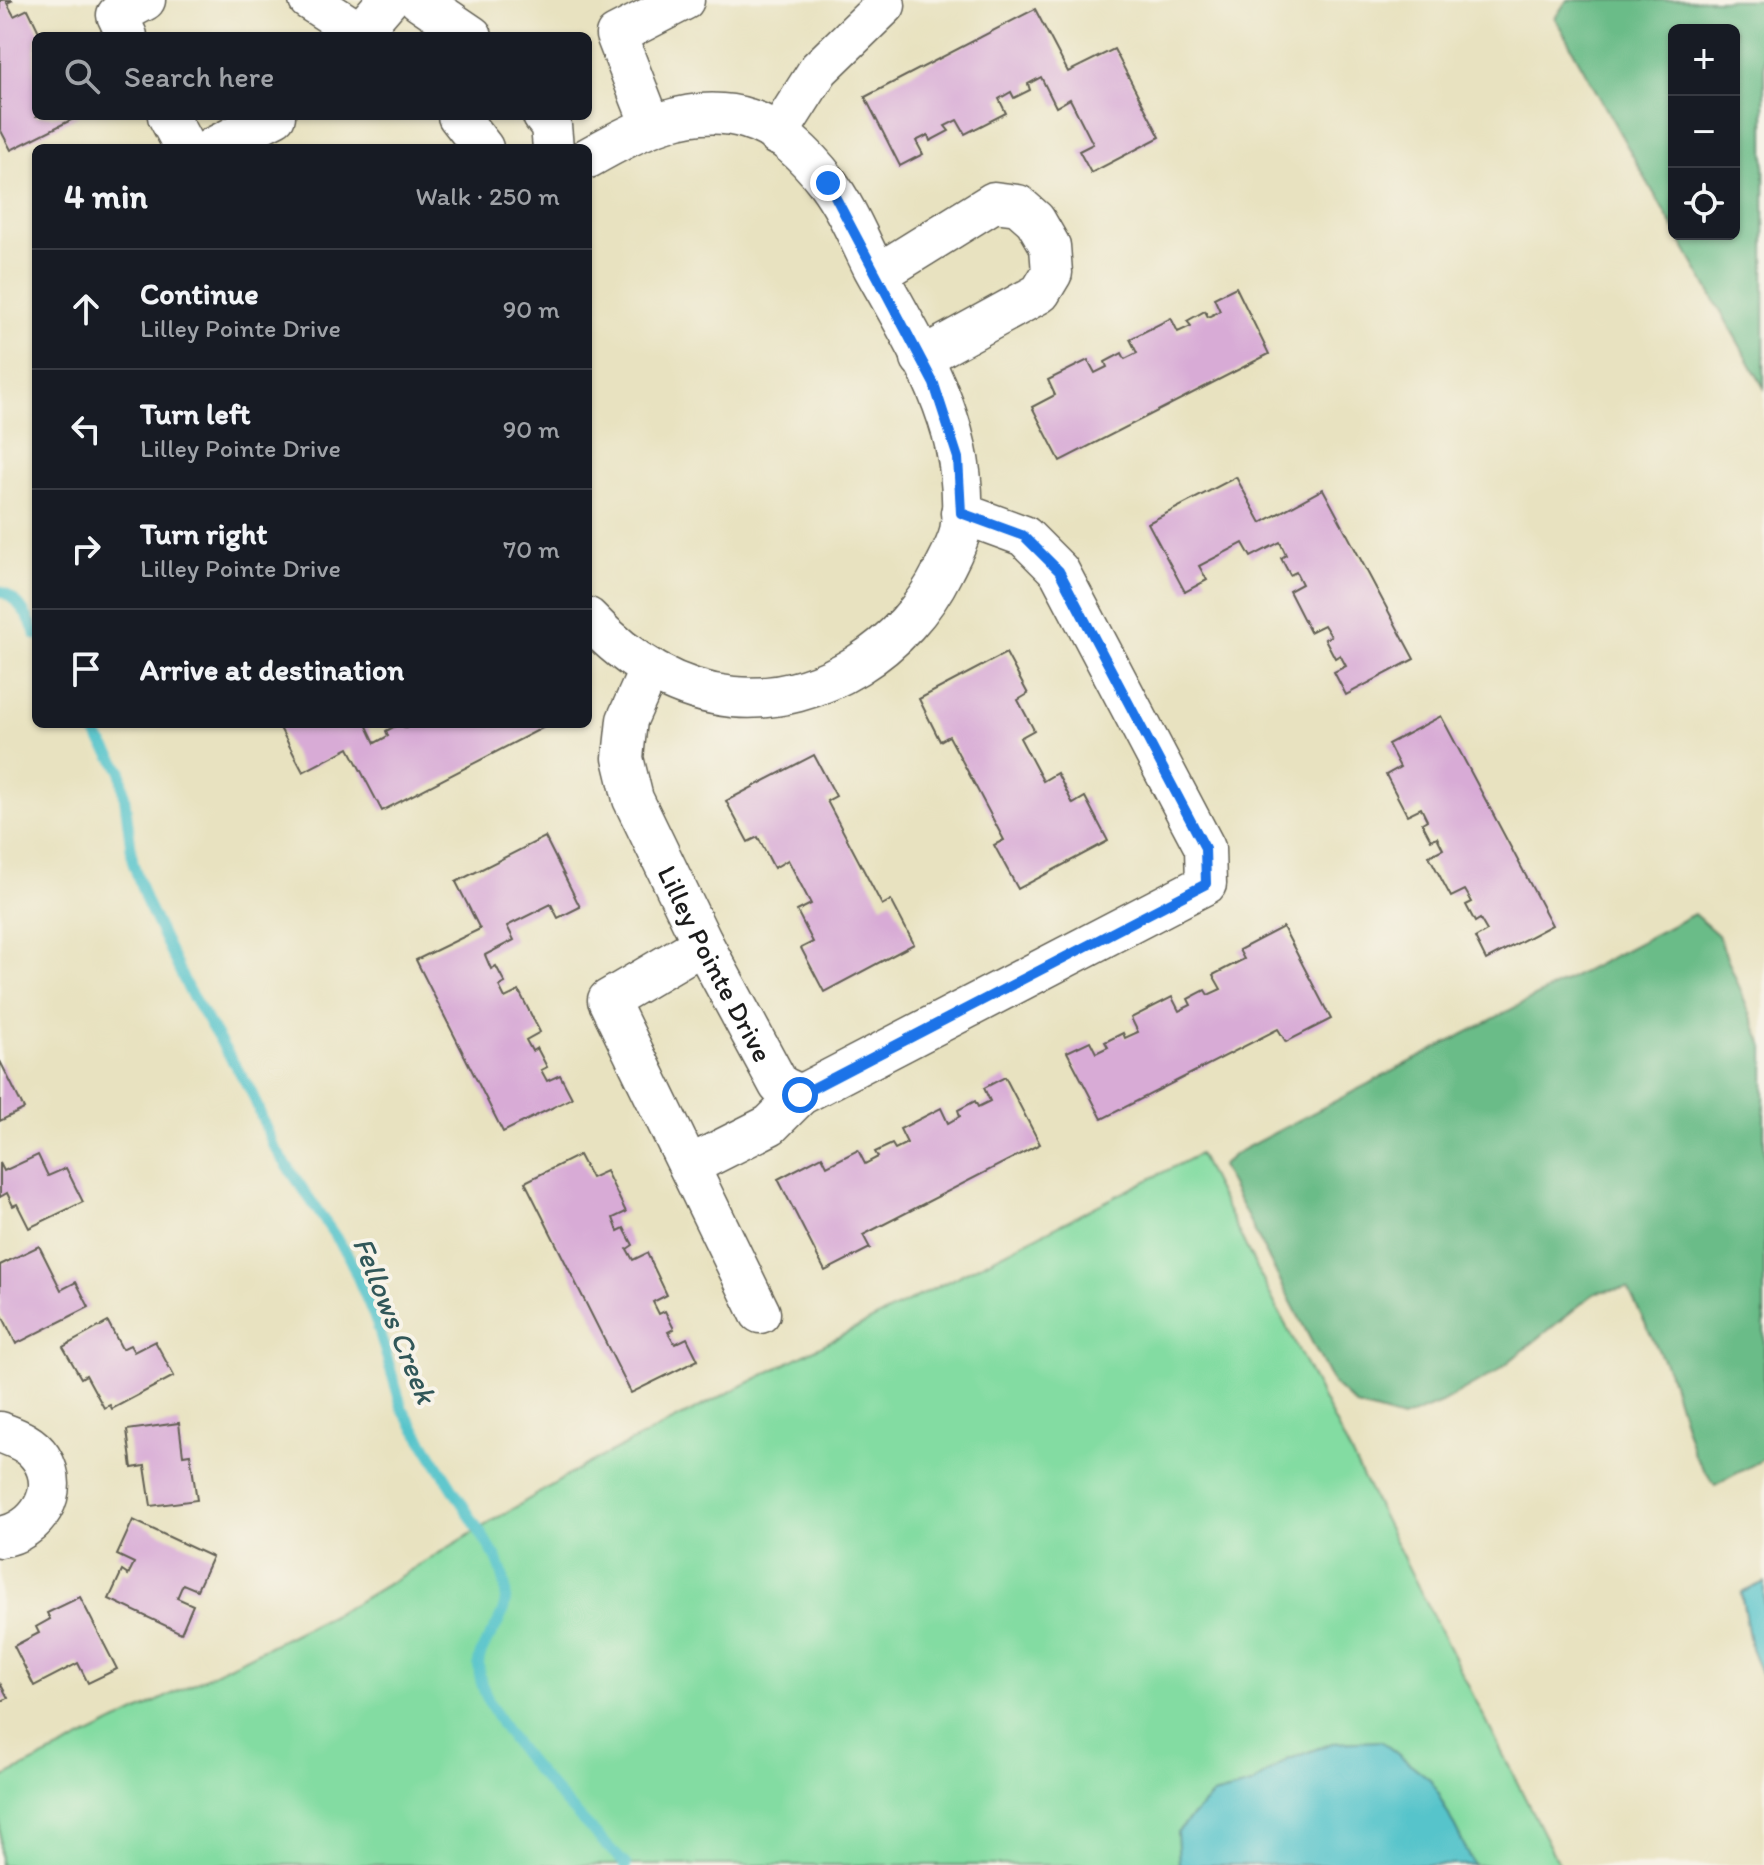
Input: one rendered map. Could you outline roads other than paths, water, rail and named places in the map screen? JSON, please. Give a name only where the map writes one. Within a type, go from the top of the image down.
[{"type":"street","points":[[125,32],[117,15],[145,0]]},
{"type":"street","points":[[309,0],[356,32]]},
{"type":"street","points":[[362,32],[388,0]]},
{"type":"street","points":[[419,0],[466,32]]},
{"type":"street","points":[[651,125],[616,35],[684,0]]},
{"type":"street","points":[[777,135],[819,69],[885,5],[882,0]]},
{"type":"street","points":[[592,156],[651,125],[681,117],[719,114],[749,119],[791,143],[828,183],[921,358],[948,419],[958,458],[961,513],[959,535],[945,568],[911,622],[880,652],[844,672],[777,695],[733,697],[691,688],[649,671],[592,621]]},
{"type":"street","points":[[170,120],[183,144]]},
{"type":"street","points":[[220,144],[267,120]]},
{"type":"street","points":[[461,120],[480,144]]},
{"type":"street","points":[[546,120],[551,126],[553,144]]},
{"type":"street","points":[[878,274],[994,202],[1018,205],[1035,220],[1050,246],[1052,273],[1040,293],[921,358]]},
{"type":"street","points":[[689,1166],[770,1125],[800,1095],[1206,884],[1205,848],[1059,571],[1024,536],[961,513]]},
{"type":"street","name":"Lilley Pointe Drive","points":[[649,671],[627,720],[623,758],[633,799],[703,944],[779,1085],[800,1095]]},
{"type":"street","points":[[703,944],[608,1000],[760,1313]]},
{"type":"street","points":[[0,1432],[22,1440],[35,1450],[48,1473],[50,1489],[35,1520],[11,1535],[0,1537]]},
{"type":"water","points":[[1764,1582],[1764,1681],[1751,1648],[1741,1593]]},
{"type":"water","points":[[1381,1741],[1431,1780],[1474,1865],[1179,1865],[1177,1832],[1213,1795],[1251,1785],[1287,1760],[1332,1743]]},
{"type":"waterway","name":"Fellows Creek","points":[[0,591],[13,599],[32,626]]},
{"type":"waterway","name":"Fellows Creek","points":[[92,728],[121,770],[133,863],[146,901],[189,991],[251,1091],[273,1145],[348,1255],[376,1321],[402,1408],[497,1559],[504,1579],[505,1605],[479,1660],[482,1684],[493,1711],[560,1797],[626,1865]]}]
